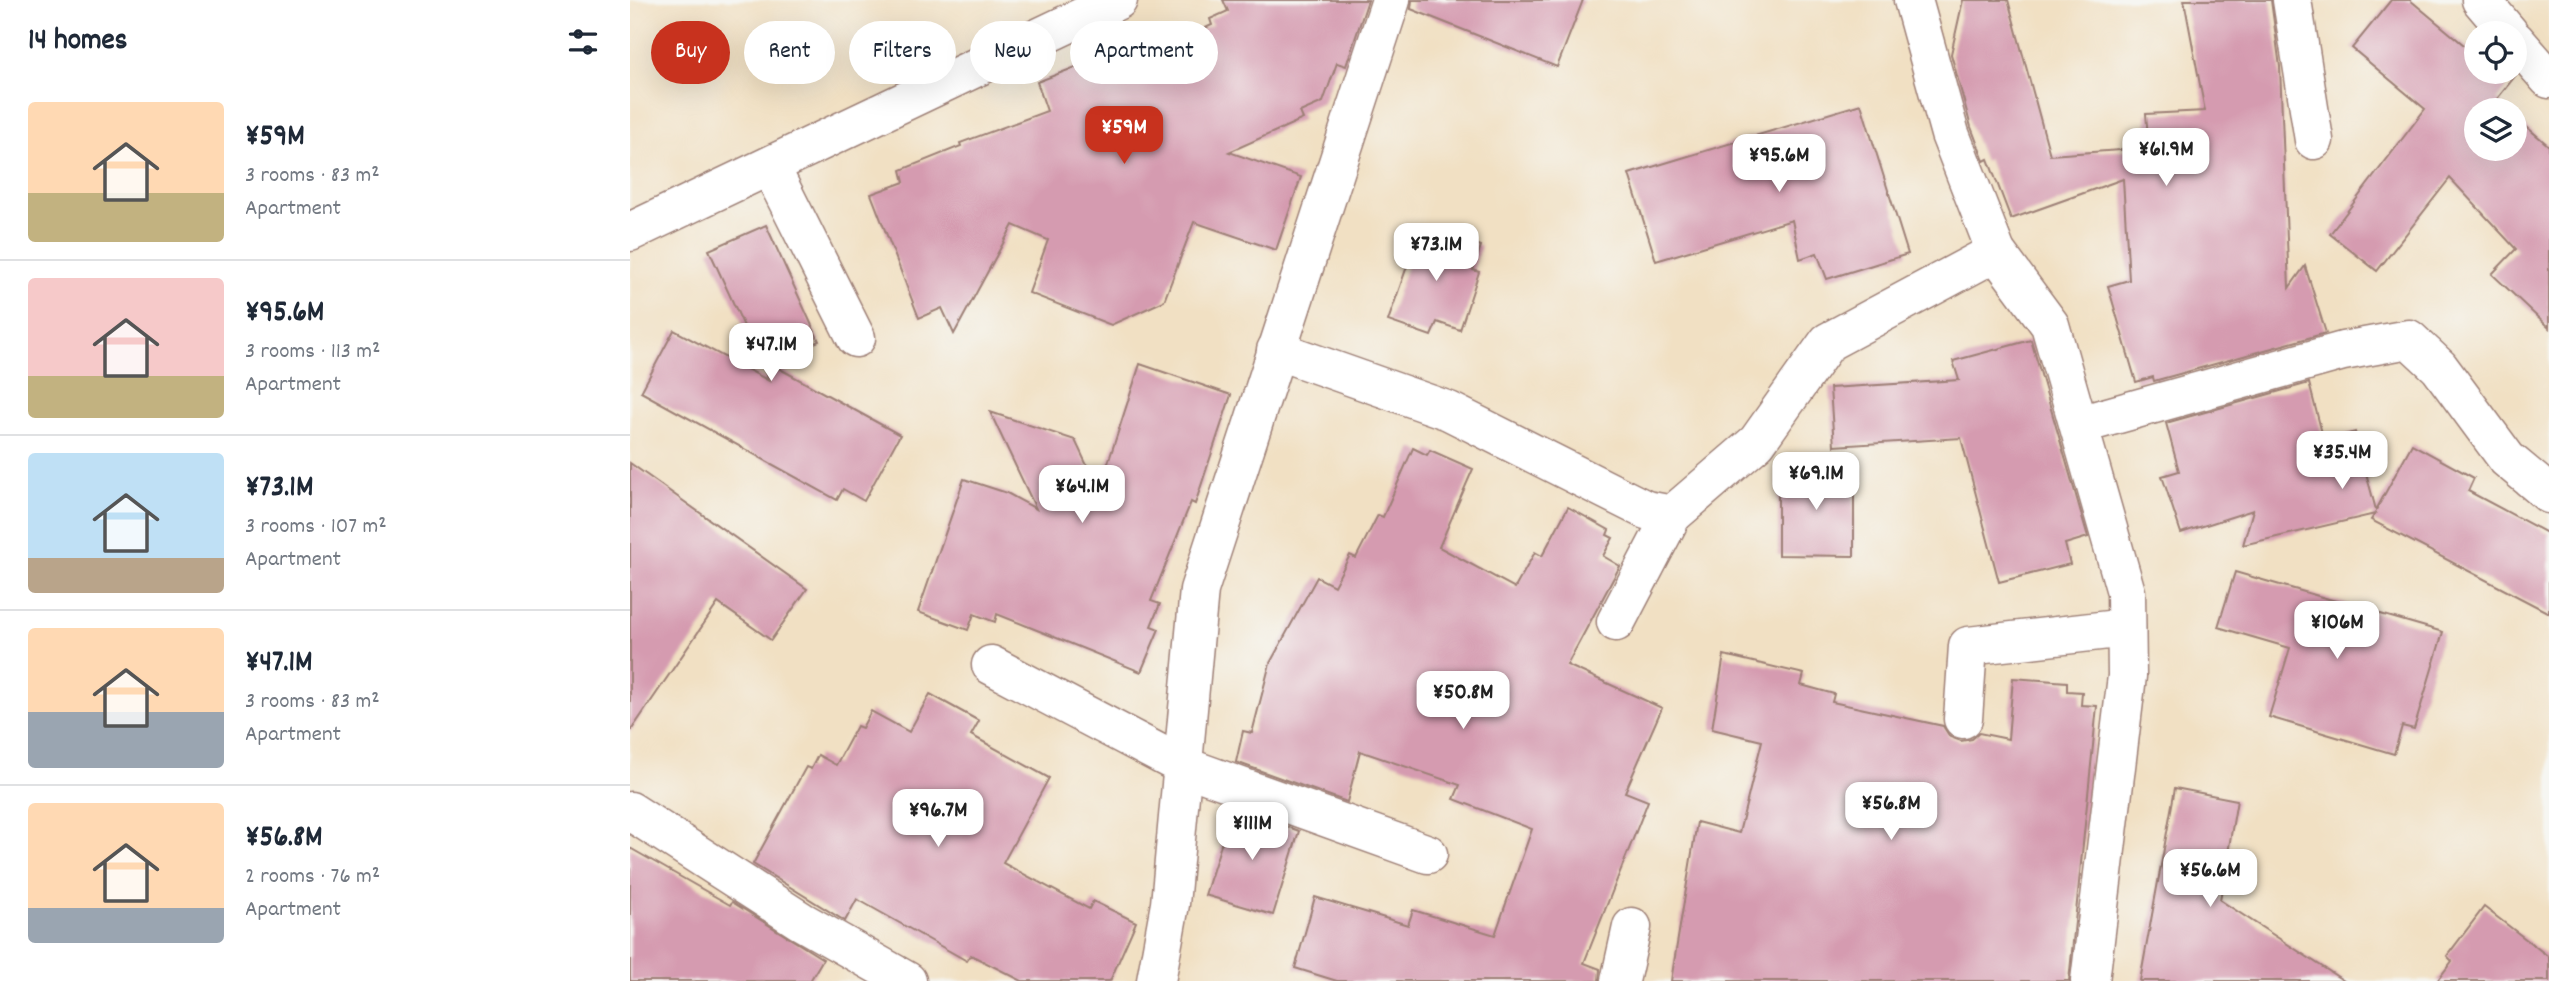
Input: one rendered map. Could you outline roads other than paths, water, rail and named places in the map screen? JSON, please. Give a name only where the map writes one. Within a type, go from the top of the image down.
[{"type":"street","points":[[630,232],[1118,0]]},
{"type":"street","points":[[1156,981],[1170,905],[1199,590],[1391,0]]},
{"type":"street","points":[[1913,0],[1950,134],[1996,252],[2050,325],[2126,592],[2127,676],[2090,981]]},
{"type":"street","points":[[2291,0],[2314,140]]},
{"type":"street","points":[[2480,0],[2498,21]]},
{"type":"street","points":[[2527,54],[2549,79]]},
{"type":"street","points":[[770,166],[856,338]]},
{"type":"street","points":[[1616,622],[1672,515],[1757,442],[1828,342],[1996,252]]},
{"type":"street","points":[[2079,425],[2343,351],[2409,339],[2439,367],[2507,459],[2549,494]]},
{"type":"street","points":[[1276,350],[1449,411],[1646,510],[1672,515]]},
{"type":"street","points":[[1963,719],[1968,646],[2126,628]]},
{"type":"street","points":[[991,664],[1183,766],[1428,854]]},
{"type":"street","points":[[630,811],[853,968],[907,981]]},
{"type":"street","points":[[1620,981],[1632,927]]}]
